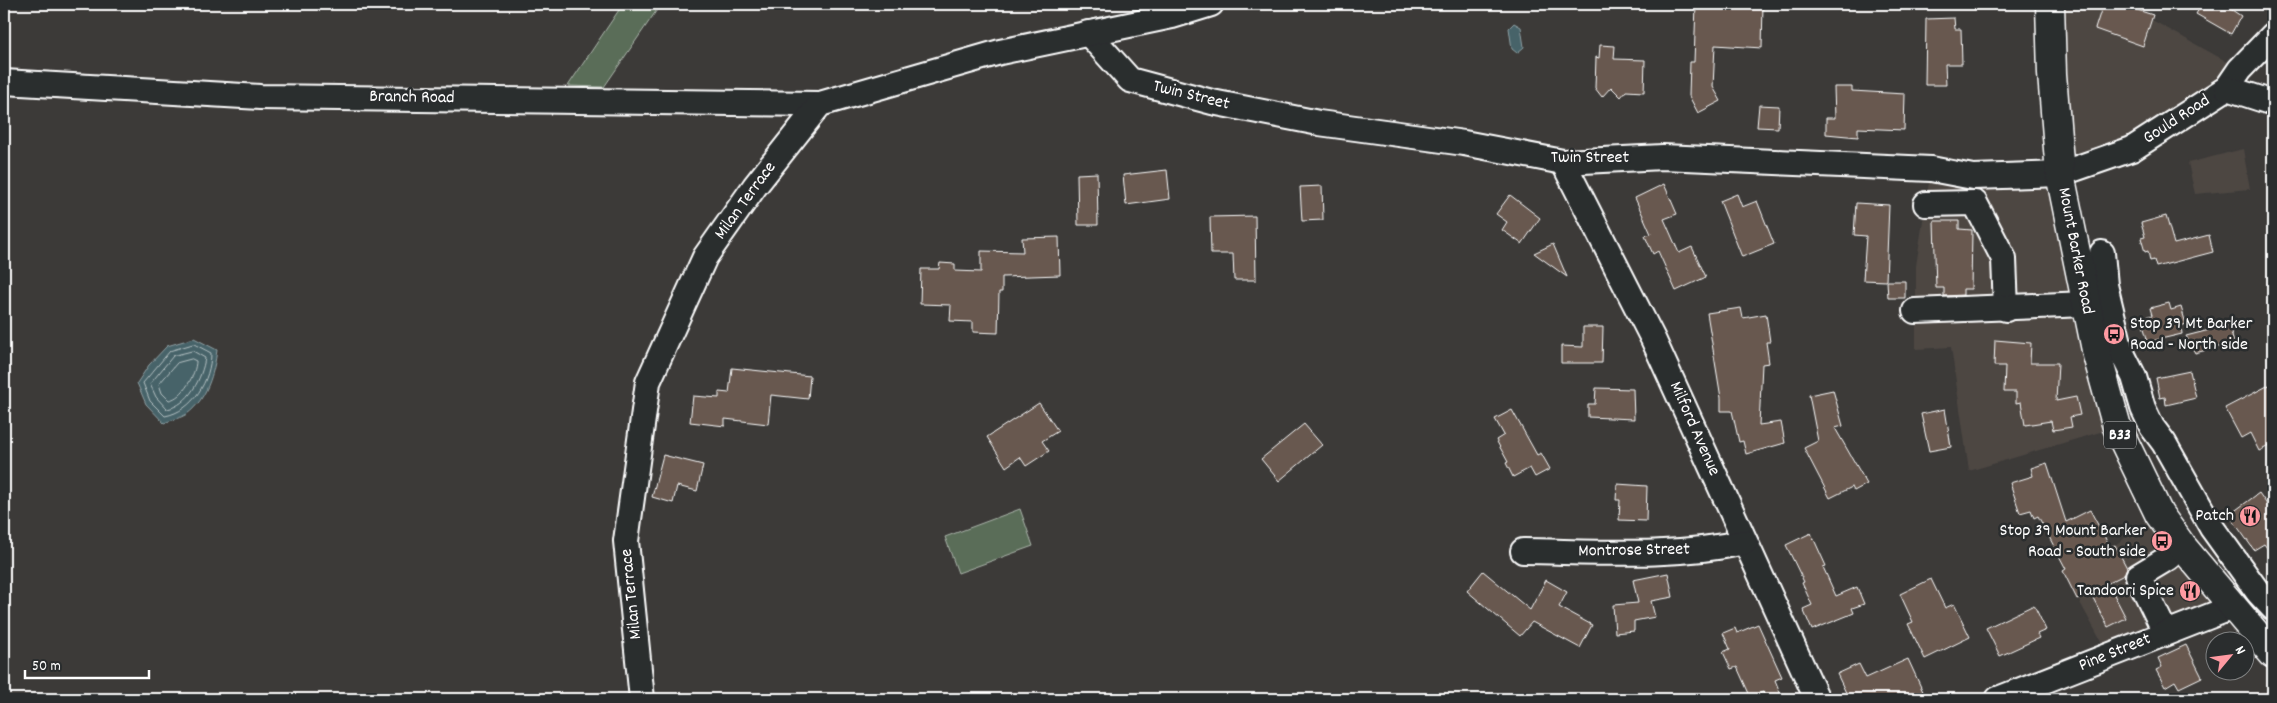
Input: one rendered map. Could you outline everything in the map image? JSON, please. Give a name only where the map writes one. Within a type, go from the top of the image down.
[{"type":"main road","name":"Mount Barker Road","points":[[2050,4],[2052,74],[2060,174],[2091,293],[2096,355],[2116,427],[2159,514],[2182,546],[2233,607],[2268,635]]},
{"type":"street","points":[[820,104],[1000,52],[1172,16],[1211,4]]},
{"type":"street","name":"Twin Street","points":[[1088,33],[1130,80],[1212,102],[1319,123],[1464,144],[1563,162],[1663,157],[1931,168],[1973,178],[2060,174]]},
{"type":"street","name":"Gould Road","points":[[2060,174],[2132,149],[2226,88],[2240,69],[2272,36]]},
{"type":"street","name":"Branch Road","points":[[4,82],[260,97],[820,104]]},
{"type":"street","points":[[2226,88],[2273,102]]},
{"type":"street","name":"Milan Terrace","points":[[642,699],[626,541],[648,382],[705,257],[755,186],[820,104]]},
{"type":"street","name":"Milford Avenue","points":[[1563,162],[1653,339],[1817,699]]},
{"type":"street","points":[[1973,178],[1975,203],[2004,259],[2006,309]]},
{"type":"street","points":[[1926,204],[1975,203]]},
{"type":"street","name":"Mount Barker Road","points":[[2102,252],[2091,293],[2134,377],[2143,408],[2152,427],[2164,443],[2212,528],[2258,592],[2273,608]]},
{"type":"street","points":[[1915,311],[2006,309],[2091,293]]},
{"type":"street","name":"Montrose Street","points":[[1523,551],[1633,553],[1717,548],[1745,542]]},
{"type":"street","points":[[2165,632],[2138,576],[2168,558],[2182,546]]},
{"type":"street","name":"Pine Street","points":[[1998,699],[2165,632],[2233,607]]},
{"type":"shaded area","points":[[2050,4],[2110,4],[2152,20],[2240,69],[2227,88],[2060,174],[2117,427],[1969,471],[1951,347],[1916,349],[1916,266],[1931,169],[2060,173]]},
{"type":"shaded area","points":[[2243,149],[2250,189],[2195,194],[2188,163]]},
{"type":"shaded area","points":[[2159,514],[2233,607],[2109,656],[2063,571],[2115,545]]},
{"type":"green space","points":[[623,4],[661,4],[604,87],[568,86]]},
{"type":"green space","points":[[1020,509],[1033,546],[958,573],[945,537]]},
{"type":"water","points":[[1514,23],[1521,27],[1524,47],[1517,53],[1512,49],[1509,28]]},
{"type":"water","points":[[194,338],[217,350],[214,368],[208,385],[194,408],[185,415],[164,423],[146,404],[137,383],[149,365],[167,346]]},
{"type":"building","points":[[1696,4],[1763,4],[1762,48],[1715,45],[1713,87],[1721,101],[1698,113],[1689,96],[1690,62],[1694,62]]},
{"type":"building","points":[[2103,4],[2119,4],[2153,15],[2143,46],[2095,29]]},
{"type":"building","points":[[2202,4],[2231,4],[2229,8],[2241,16],[2231,34],[2196,14]]},
{"type":"building","points":[[1954,18],[1955,29],[1961,29],[1962,64],[1945,64],[1946,85],[1925,85],[1926,19]]},
{"type":"building","points":[[1600,45],[1615,46],[1614,59],[1645,60],[1644,92],[1626,91],[1621,97],[1611,87],[1602,97],[1595,88],[1596,57],[1599,58]]},
{"type":"building","points":[[1834,87],[1852,87],[1852,91],[1905,94],[1904,130],[1858,128],[1858,137],[1826,134],[1826,118],[1835,118]]},
{"type":"building","points":[[1759,105],[1779,106],[1778,128],[1757,127]]},
{"type":"building","points":[[1167,170],[1170,199],[1126,205],[1123,175]]},
{"type":"building","points":[[1097,173],[1098,225],[1078,225],[1077,174]]},
{"type":"building","points":[[1664,184],[1677,214],[1664,219],[1679,253],[1692,247],[1706,277],[1676,291],[1658,251],[1653,254],[1645,236],[1651,234],[1635,198]]},
{"type":"building","points":[[1322,186],[1323,220],[1302,221],[1300,187]]},
{"type":"building","points":[[1737,194],[1742,207],[1757,201],[1774,244],[1742,257],[1720,201]]},
{"type":"building","points":[[1510,195],[1540,218],[1522,244],[1502,230],[1507,222],[1496,214]]},
{"type":"building","points":[[1856,203],[1889,205],[1886,281],[1863,280],[1866,236],[1854,235]]},
{"type":"building","points":[[1255,216],[1256,280],[1234,280],[1233,254],[1211,254],[1210,217]]},
{"type":"building","points":[[2166,216],[2174,244],[2209,235],[2213,252],[2156,267],[2154,260],[2150,261],[2148,251],[2145,252],[2141,238],[2145,237],[2141,223]]},
{"type":"building","points":[[1934,221],[1959,221],[1959,229],[1972,230],[1971,289],[1963,289],[1963,295],[1944,296],[1944,288],[1936,288]]},
{"type":"building","points":[[1059,237],[1060,275],[1002,277],[1002,292],[999,292],[998,333],[973,332],[973,322],[950,321],[951,305],[920,304],[921,269],[939,269],[940,263],[955,264],[955,271],[981,272],[981,251],[1023,252],[1022,238]]},
{"type":"building","points":[[1553,244],[1567,277],[1534,253]]},
{"type":"building","points":[[1887,281],[1905,281],[1905,298],[1888,298]]},
{"type":"building","points":[[2169,303],[2171,310],[2181,307],[2186,324],[2181,326],[2182,334],[2148,342],[2141,318],[2152,315],[2150,308]]},
{"type":"building","points":[[1741,308],[1743,318],[1766,314],[1770,342],[1766,342],[1769,363],[1762,364],[1759,425],[1781,422],[1785,443],[1746,454],[1743,441],[1739,442],[1732,411],[1721,411],[1721,398],[1707,313]]},
{"type":"building","points":[[2229,325],[2234,343],[2195,353],[2186,336]]},
{"type":"building","points":[[1583,327],[1603,327],[1602,363],[1561,363],[1561,346],[1583,347]]},
{"type":"building","points":[[1995,340],[2031,343],[2030,363],[2058,363],[2056,401],[2076,397],[2080,415],[2070,417],[2072,427],[2053,430],[2051,421],[2025,425],[2021,402],[2016,403],[2016,392],[2004,392],[2005,366],[1994,366]]},
{"type":"building","points":[[732,368],[810,376],[808,399],[771,395],[768,424],[725,419],[725,426],[690,422],[693,396],[719,398],[719,392],[729,393]]},
{"type":"building","points":[[2190,371],[2196,398],[2166,405],[2165,397],[2160,398],[2156,378]]},
{"type":"building","points":[[2273,383],[2273,444],[2259,451],[2250,433],[2241,438],[2225,408]]},
{"type":"building","points":[[1596,388],[1633,389],[1634,419],[1588,417],[1588,404],[1595,404]]},
{"type":"building","points":[[1833,390],[1843,426],[1835,428],[1867,484],[1854,491],[1852,487],[1830,498],[1804,448],[1818,441],[1809,395]]},
{"type":"building","points":[[1039,403],[1058,431],[1042,441],[1049,451],[1026,466],[1020,457],[1006,467],[987,437]]},
{"type":"building","points":[[1945,409],[1951,447],[1929,451],[1921,414]]},
{"type":"building","points":[[1512,410],[1537,455],[1541,453],[1550,469],[1535,477],[1530,468],[1513,477],[1506,463],[1508,462],[1496,440],[1504,435],[1495,419]]},
{"type":"building","points":[[1304,424],[1322,445],[1279,481],[1261,459]]},
{"type":"building","points":[[663,455],[703,465],[697,491],[677,486],[673,503],[652,497]]},
{"type":"building","points":[[2047,463],[2066,522],[2090,510],[2110,547],[2115,545],[2127,568],[2124,575],[2108,583],[2126,618],[2108,627],[2090,592],[2077,599],[2063,571],[2066,569],[2038,516],[2034,518],[2031,510],[2020,513],[2010,483],[2033,476],[2031,468]]},
{"type":"building","points":[[1617,484],[1647,486],[1646,521],[1619,520],[1620,500],[1616,500]]},
{"type":"building","points":[[2259,493],[2273,513],[2273,556],[2264,544],[2254,550],[2229,515]]},
{"type":"building","points":[[1811,533],[1826,566],[1823,567],[1836,596],[1857,587],[1864,604],[1852,608],[1854,613],[1812,630],[1803,609],[1812,605],[1802,583],[1804,582],[1786,545]]},
{"type":"building","points":[[1483,571],[1530,610],[1546,580],[1567,592],[1559,607],[1592,625],[1580,648],[1532,622],[1520,636],[1467,591]]},
{"type":"building","points":[[1668,573],[1673,597],[1651,601],[1655,617],[1634,621],[1634,631],[1615,633],[1613,605],[1638,603],[1633,580]]},
{"type":"building","points":[[1931,579],[1945,608],[1954,604],[1970,637],[1925,659],[1908,624],[1913,622],[1900,594]]},
{"type":"building","points":[[2034,605],[2046,630],[2037,634],[2039,638],[2000,656],[1986,628]]},
{"type":"building","points":[[1758,624],[1782,677],[1775,680],[1781,695],[1772,699],[1766,699],[1763,692],[1751,698],[1737,667],[1731,669],[1723,652],[1730,649],[1723,633],[1735,628],[1737,633]]},
{"type":"building","points":[[2186,645],[2202,677],[2179,688],[2175,681],[2165,687],[2156,670],[2162,667],[2158,658]]},
{"type":"building","points":[[1908,659],[1925,696],[1918,699],[1849,699],[1837,674],[1859,664],[1866,678]]},
{"type":"waterway","points":[[2264,4],[2273,14]]},
{"type":"place","name":"Stop 39 Mt Barker Road - North side","points":[[2114,334]]},
{"type":"place","name":"Patch","points":[[2250,516]]},
{"type":"place","name":"Stop 39 Mount Barker Road - South side","points":[[2162,541]]},
{"type":"place","name":"Tandoori Spice","points":[[2190,591]]}]
